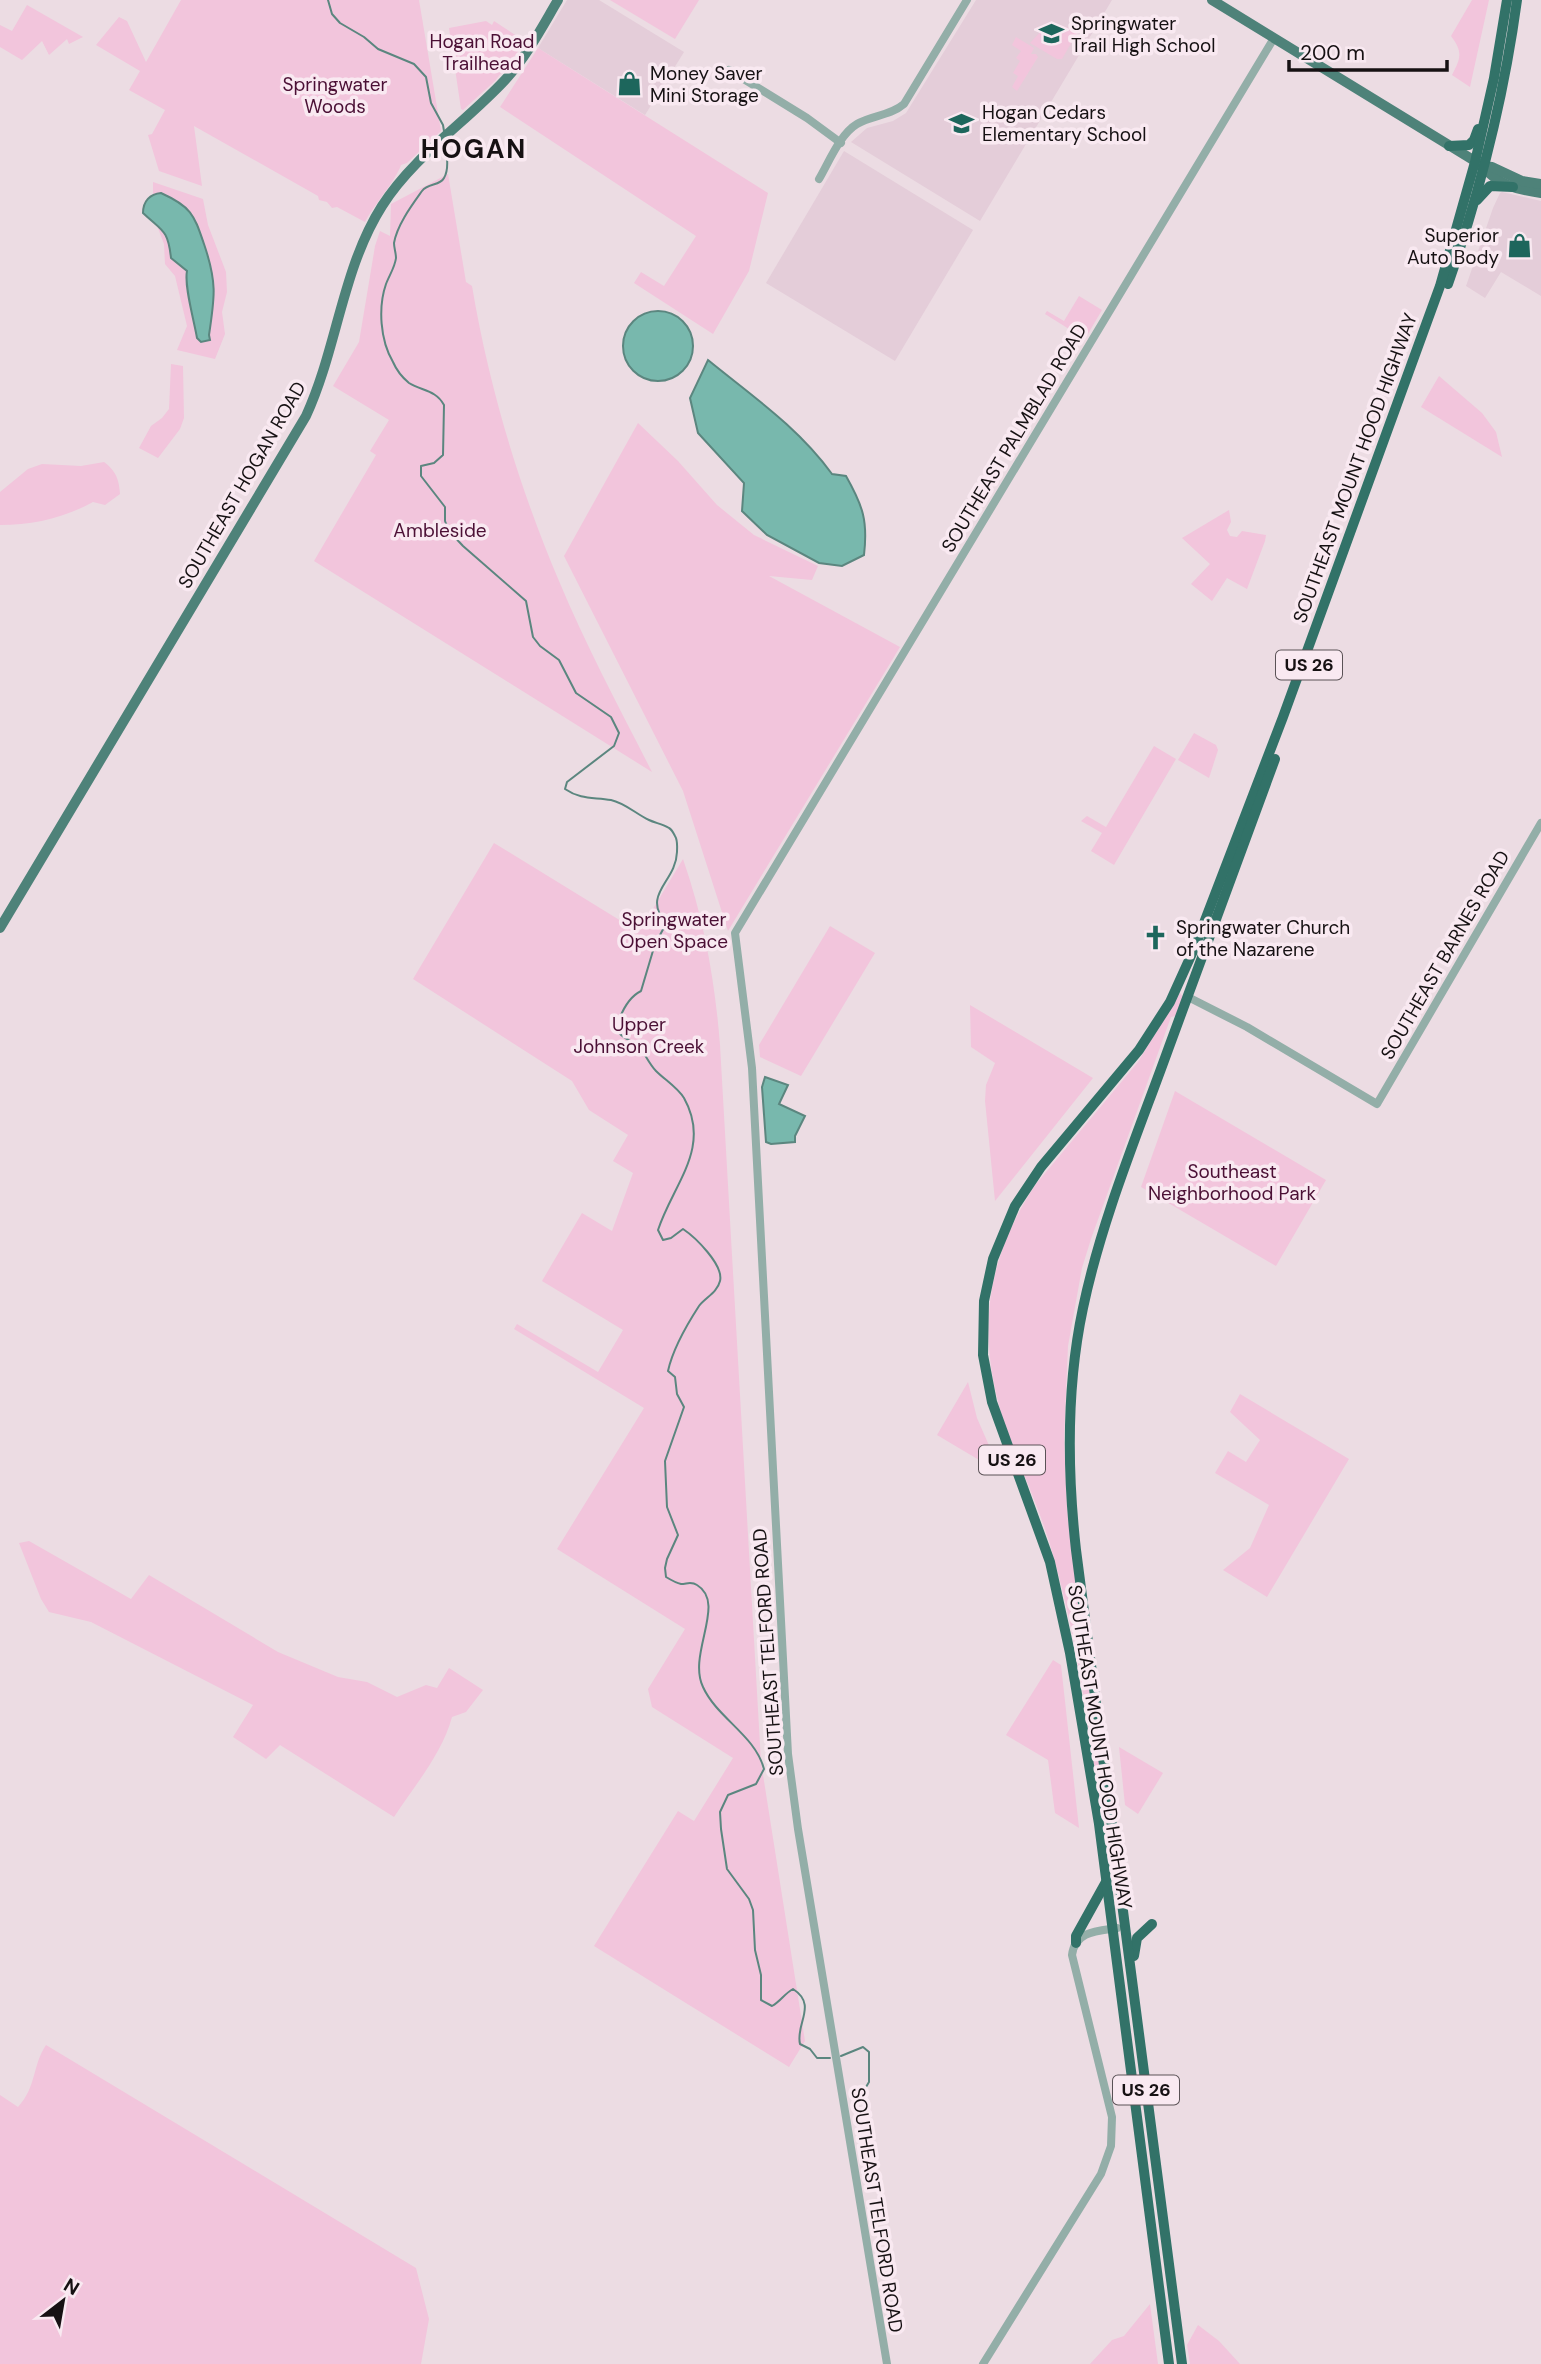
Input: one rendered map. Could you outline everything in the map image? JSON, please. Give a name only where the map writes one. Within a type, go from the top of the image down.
[{"type":"highway","name":"SOUTHEAST MOUNT HOOD HIGHWAY","points":[[1182,2364],[1071,1501],[1070,1404],[1082,1308],[1120,1181],[1440,305],[1472,206],[1507,0]]},
{"type":"highway","name":"SOUTHEAST MOUNT HOOD HIGHWAY","points":[[1169,2364],[1099,1824],[1055,1579],[1041,1533],[1000,1427],[986,1380],[982,1343],[984,1301],[995,1250],[1015,1206],[1041,1167],[1145,1042],[1175,992],[1202,929],[1283,717],[1428,320],[1479,164],[1508,55],[1517,0]]},
{"type":"highway","points":[[1508,55],[1516,37],[1522,0]]},
{"type":"highway","points":[[1449,146],[1463,147],[1474,140],[1491,90]]},
{"type":"highway","points":[[1472,206],[1490,186],[1513,187]]},
{"type":"highway","points":[[1188,997],[1184,991],[1202,943],[1202,929]]},
{"type":"highway","points":[[1099,1824],[1110,1856],[1118,1918],[1125,1927]]},
{"type":"highway","points":[[1076,1942],[1076,1936],[1106,1882]]},
{"type":"highway","points":[[1133,1983],[1135,1941],[1140,1933],[1152,1924]]},
{"type":"highway","points":[[1111,1929],[1118,1938],[1127,2005],[1139,2036]]},
{"type":"main road","name":"SOUTHEAST HOGAN ROAD","points":[[0,928],[306,416],[320,383],[352,272],[374,219],[401,180],[510,74],[558,0]]},
{"type":"main road","points":[[1212,0],[1479,164],[1490,175],[1513,187],[1541,193]]},
{"type":"main road","points":[[1479,164],[1522,181],[1541,184]]},
{"type":"street","points":[[819,179],[841,143],[856,125],[904,104],[967,0]]},
{"type":"street","name":"SOUTHEAST PALMBLAD ROAD","points":[[735,933],[1274,38]]},
{"type":"street","points":[[729,71],[807,118],[841,143]]},
{"type":"street","name":"SOUTHEAST BARNES ROAD","points":[[1188,997],[1247,1027],[1377,1104],[1541,822]]},
{"type":"street","name":"SOUTHEAST TELFORD ROAD","points":[[735,933],[752,1068],[788,1754],[798,1829],[887,2364]]},
{"type":"street","points":[[984,2364],[1101,2175],[1111,2147],[1111,2109],[1072,1955],[1076,1942],[1085,1934],[1125,1927]]},
{"type":"shaded area","name":"Money Saver Mini Storage","points":[[567,0],[599,0],[684,52],[645,115],[538,48]]},
{"type":"shaded area","name":"Hogan Cedars Elementary School","points":[[976,0],[1112,0],[980,221],[851,142],[867,128],[893,121],[906,113]]},
{"type":"shaded area","points":[[844,151],[973,230],[895,361],[766,283]]},
{"type":"shaded area","points":[[1502,192],[1541,201],[1541,296],[1501,272],[1485,298],[1466,286],[1493,208]]},
{"type":"shaded area","points":[[161,193],[186,208],[204,244],[214,289],[210,340],[201,342],[197,338],[188,294],[187,271],[171,258],[166,236],[143,213],[148,199]]},
{"type":"shaded area","points":[[658,311],[677,317],[687,327],[693,346],[687,365],[677,375],[658,381],[639,375],[629,365],[623,346],[629,327],[639,317]]},
{"type":"shaded area","points":[[708,360],[789,427],[832,474],[846,476],[863,514],[864,555],[842,566],[819,563],[767,535],[742,511],[744,483],[698,433],[690,398]]},
{"type":"shaded area","points":[[765,1077],[788,1085],[779,1104],[805,1116],[795,1136],[795,1142],[766,1142],[762,1087]]},
{"type":"green space","name":"Springwater Woods","points":[[181,0],[419,0],[441,131],[407,163],[401,165],[365,222],[337,207],[332,208],[327,202],[319,200],[318,196],[194,126],[202,186],[159,171],[148,135],[152,134],[165,110],[129,90],[140,71],[96,45],[119,17],[127,21],[146,62]]},
{"type":"green space","points":[[610,0],[699,0],[675,39]]},
{"type":"green space","points":[[1472,0],[1489,0],[1470,87],[1452,75],[1459,55],[1451,36]]},
{"type":"green space","points":[[27,5],[83,37],[69,44],[67,39],[49,55],[42,41],[22,60],[0,47],[0,25],[12,31]]},
{"type":"green space","name":"Hogan Road Trailhead","points":[[486,21],[492,25],[494,21],[523,40],[524,44],[495,81],[463,110],[449,28]]},
{"type":"green space","points":[[1060,25],[1078,31],[1062,59],[1057,59],[1030,43],[1043,29]]},
{"type":"green space","points":[[1016,37],[1034,48],[1031,54],[1038,57],[1017,91],[1012,87],[1018,76],[1013,73],[1020,61],[1016,58],[1021,51],[1012,45]]},
{"type":"green space","points":[[538,48],[768,193],[749,271],[713,334],[634,283],[641,272],[664,286],[696,236],[500,107]]},
{"type":"green space","name":"Ambleside","points":[[448,174],[466,282],[472,286],[496,399],[518,473],[569,605],[652,772],[314,561],[376,455],[370,451],[389,420],[333,386],[359,342],[375,246],[380,231],[390,236],[391,204]]},
{"type":"green space","points":[[153,182],[203,199],[208,225],[226,272],[227,292],[222,312],[225,334],[215,359],[177,350],[187,326],[175,276],[165,264],[164,244],[153,215]]},
{"type":"green space","points":[[1079,296],[1102,310],[1085,339],[1045,314],[1047,311],[1064,321]]},
{"type":"green space","points":[[171,364],[183,366],[184,418],[180,429],[158,458],[139,448],[151,426],[169,409]]},
{"type":"green space","points":[[1439,376],[1482,413],[1496,432],[1502,457],[1421,407]]},
{"type":"green space","points":[[638,423],[678,461],[717,505],[754,535],[818,566],[812,580],[769,576],[900,647],[728,931],[683,791],[564,556]]},
{"type":"green space","points":[[104,462],[116,476],[120,494],[105,505],[93,502],[48,520],[0,525],[0,492],[28,469],[42,464],[81,466]]},
{"type":"green space","points":[[1229,510],[1231,522],[1227,530],[1230,536],[1237,537],[1242,531],[1266,535],[1265,541],[1247,589],[1227,578],[1212,601],[1191,584],[1210,564],[1182,538]]},
{"type":"green space","points":[[1194,733],[1216,745],[1218,750],[1209,778],[1178,760]]},
{"type":"green space","points":[[1154,746],[1176,759],[1114,865],[1091,851],[1102,833],[1081,821],[1087,816],[1106,827]]},
{"type":"green space","name":"Upper Johnson Creek","points":[[494,843],[639,932],[683,859],[703,927],[712,974],[720,1045],[761,1762],[805,2041],[789,2067],[594,1946],[678,1811],[694,1821],[733,1758],[652,1707],[648,1689],[685,1629],[557,1549],[644,1408],[514,1329],[517,1324],[598,1372],[623,1330],[542,1281],[582,1213],[612,1231],[633,1173],[613,1161],[628,1135],[589,1110],[572,1081],[413,979]]},
{"type":"green space","points":[[830,926],[875,953],[801,1076],[760,1057],[759,1045]]},
{"type":"green space","points":[[1180,993],[1183,997],[1176,1016],[1171,1017],[1091,1239],[1082,1268],[1068,1346],[1064,1438],[1067,1508],[1104,1802],[1099,1803],[1081,1681],[1063,1591],[1051,1546],[998,1403],[989,1338],[989,1307],[1004,1245],[1036,1184],[1138,1062]]},
{"type":"green space","points":[[970,1005],[1093,1078],[995,1201],[985,1101],[986,1085],[995,1063],[971,1047]]},
{"type":"green space","name":"Southeast Neighborhood Park","points":[[1175,1091],[1326,1180],[1276,1266],[1141,1187]]},
{"type":"green space","points":[[968,1382],[977,1418],[1001,1473],[937,1435]]},
{"type":"green space","points":[[1240,1394],[1349,1459],[1267,1597],[1223,1570],[1250,1548],[1269,1505],[1215,1473],[1228,1451],[1246,1462],[1260,1440],[1230,1412]]},
{"type":"green space","points":[[29,1541],[131,1599],[149,1575],[278,1652],[338,1677],[367,1682],[397,1697],[426,1685],[437,1688],[449,1668],[483,1690],[466,1712],[452,1717],[442,1744],[394,1817],[280,1745],[266,1759],[233,1737],[253,1705],[91,1622],[49,1612],[41,1599],[19,1543]]},
{"type":"green space","points":[[1053,1660],[1061,1665],[1079,1828],[1055,1813],[1048,1760],[1006,1735]]},
{"type":"green space","points":[[1119,1747],[1163,1773],[1138,1814],[1125,1805]]},
{"type":"green space","points":[[46,2045],[416,2268],[429,2319],[421,2364],[0,2364],[0,2095],[18,2107],[32,2084],[38,2061]]},
{"type":"green space","points":[[1150,2304],[1158,2364],[1090,2364],[1112,2340],[1124,2336]]},
{"type":"green space","points":[[1198,2325],[1219,2341],[1240,2364],[1190,2364],[1187,2345]]},
{"type":"waterway","points":[[328,0],[332,14],[340,23],[378,49],[414,64],[426,77],[431,103],[444,131]]},
{"type":"waterway","points":[[445,141],[447,165],[444,178],[422,191],[398,229],[394,243],[395,261],[383,293],[382,323],[385,344],[402,376],[409,383],[437,396],[444,405],[443,455],[434,463],[421,466],[421,476],[445,507],[445,521],[449,531],[526,601],[533,637],[540,646],[559,660],[576,693],[611,717],[619,733],[614,746],[567,782],[565,789],[582,797],[611,800],[621,804],[669,828],[677,840],[675,863],[658,896],[659,913],[666,924],[655,944],[641,991],[628,1002],[616,1029],[621,1036],[638,1046],[654,1069],[681,1094],[692,1116],[692,1150],[658,1230],[663,1240],[671,1238],[683,1229],[708,1252],[720,1274],[716,1289],[699,1306],[685,1329],[668,1371],[675,1377],[677,1394],[684,1407],[665,1461],[667,1507],[678,1535],[667,1559],[666,1577],[681,1584],[695,1584],[705,1593],[708,1616],[699,1674],[703,1687],[717,1708],[753,1746],[764,1769],[756,1784],[728,1795],[720,1812],[727,1869],[749,1899],[753,1910],[755,1950],[761,1975],[761,2000],[772,2006],[793,1989],[800,1995],[805,2008],[800,2044],[810,2049],[817,2058],[830,2058]]},
{"type":"waterway","points":[[841,2056],[863,2047],[869,2052],[869,2082],[866,2087]]},
{"type":"place","name":"Springwater Trail High School","points":[[1051,34]]},
{"type":"place","name":"Money Saver Mini Storage","points":[[630,84]]},
{"type":"place","name":"Hogan Cedars Elementary School","points":[[962,123]]},
{"type":"place","name":"Superior Auto Body","points":[[1519,246]]},
{"type":"place","name":"Springwater Church of the Nazarene","points":[[1156,938]]},
{"type":"district","name":"HOGAN","points":[[474,149]]},
{"type":"park label","name":"Springwater Open Space","points":[[674,930]]}]
